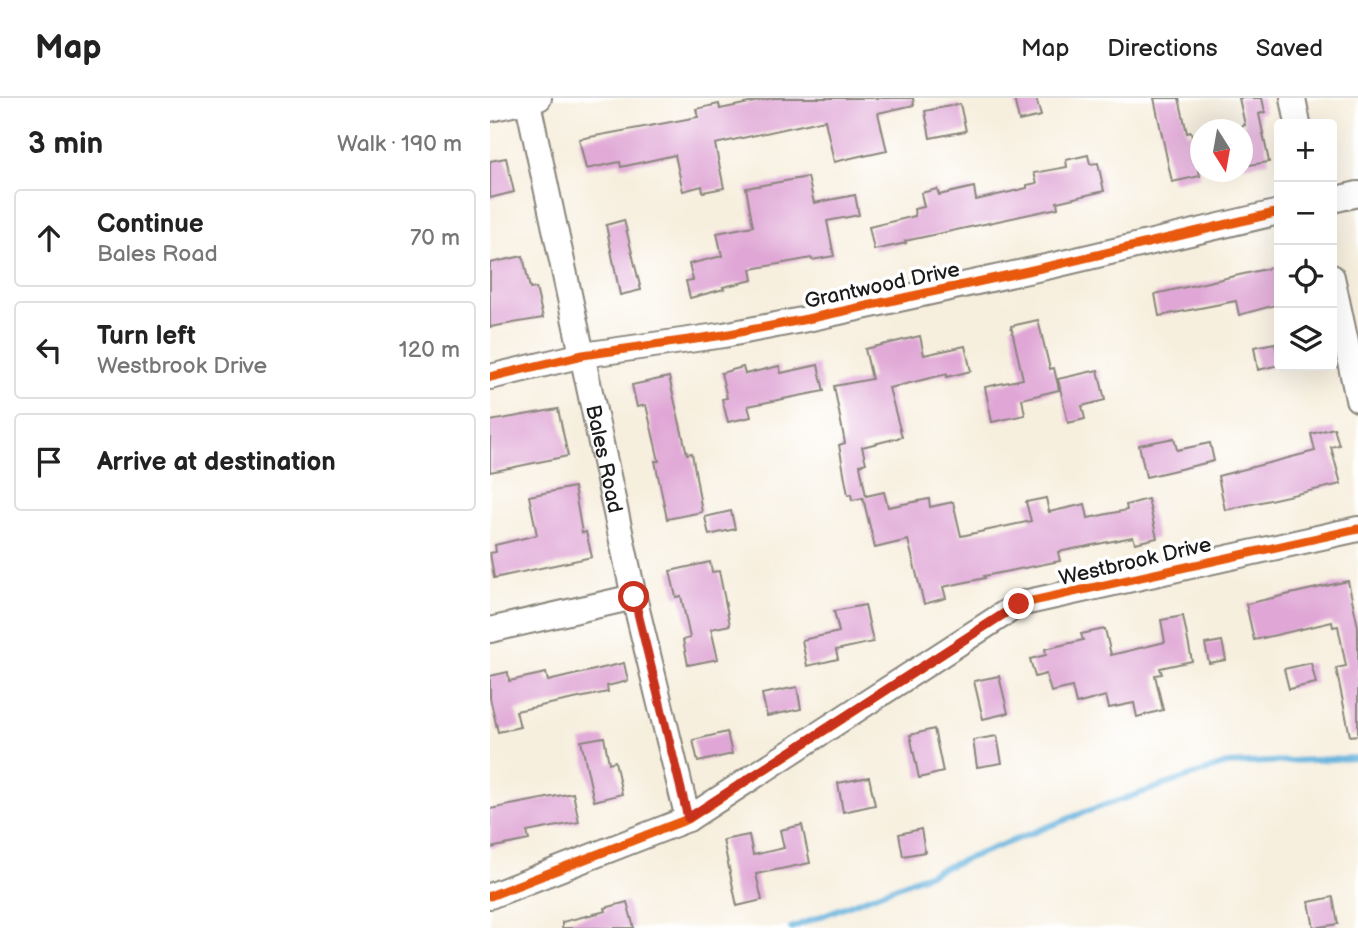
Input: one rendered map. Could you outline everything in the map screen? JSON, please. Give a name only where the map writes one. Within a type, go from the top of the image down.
[{"type":"street","points":[[1293,98],[1297,119]]},
{"type":"street","points":[[490,108],[531,99]]},
{"type":"street","name":"Bales Road","points":[[531,99],[634,597],[688,818]]},
{"type":"street","points":[[1337,199],[1358,194]]},
{"type":"street","name":"Grantwood Drive","points":[[490,377],[583,355],[724,335],[807,319],[1079,260],[1274,213]]},
{"type":"street","points":[[1337,300],[1358,399]]},
{"type":"street","name":"Westbrook Drive","points":[[490,896],[688,818],[1019,604],[1358,529]]},
{"type":"street","points":[[490,630],[634,597]]},
{"type":"building","points":[[773,98],[913,98],[914,105],[878,113],[887,151],[834,162],[825,120],[715,144],[724,188],[703,192],[702,186],[683,191],[675,155],[621,167],[620,162],[586,169],[579,139],[698,117],[696,109],[719,104],[720,109]]},
{"type":"building","points":[[1014,98],[1036,98],[1041,116],[1019,121]]},
{"type":"building","points":[[1154,98],[1179,98],[1187,133],[1190,132],[1190,178],[1172,182]]},
{"type":"building","points":[[1239,98],[1262,98],[1265,112],[1259,114],[1269,162],[1253,164],[1253,119],[1244,119]]},
{"type":"building","points":[[960,104],[966,131],[930,138],[925,111]]},
{"type":"building","points":[[1088,155],[1090,164],[1098,163],[1104,191],[1057,202],[1058,208],[874,250],[869,227],[915,216],[914,209],[924,207],[921,193],[937,189],[939,195],[974,187],[976,200],[1027,188],[1027,185],[1037,183],[1034,173],[1067,167],[1066,160]]},
{"type":"building","points":[[506,158],[514,192],[490,198],[490,161]]},
{"type":"building","points":[[808,177],[814,203],[855,195],[859,215],[827,221],[834,256],[751,269],[753,280],[690,298],[686,281],[693,280],[689,264],[722,256],[717,233],[753,226],[746,188]]},
{"type":"building","points":[[624,220],[641,290],[620,295],[606,225]]},
{"type":"building","points":[[523,256],[530,289],[536,288],[543,318],[490,327],[490,263]]},
{"type":"building","points":[[1274,267],[1274,305],[1239,315],[1236,301],[1159,316],[1155,294]]},
{"type":"building","points":[[1038,320],[1050,369],[1054,368],[1059,390],[1022,399],[1025,415],[992,422],[985,387],[1023,379],[1011,326]]},
{"type":"building","points":[[920,336],[924,355],[965,346],[971,371],[889,388],[902,437],[862,447],[866,463],[860,465],[866,496],[884,492],[888,507],[929,499],[930,507],[953,502],[961,536],[1031,521],[1026,502],[1046,498],[1049,512],[1085,504],[1088,518],[1127,510],[1126,505],[1148,499],[1157,538],[1135,543],[1133,537],[1058,552],[1060,561],[943,587],[946,598],[924,604],[908,540],[875,548],[863,498],[852,500],[851,494],[848,495],[839,445],[845,443],[834,386],[872,379],[865,349]]},
{"type":"building","points":[[1274,343],[1274,366],[1258,370],[1254,347]]},
{"type":"building","points":[[818,365],[824,391],[748,406],[751,417],[728,422],[722,399],[727,398],[721,373],[743,367],[745,374],[779,366],[781,373]]},
{"type":"building","points":[[1098,370],[1105,400],[1082,406],[1085,419],[1068,423],[1058,379]]},
{"type":"building","points":[[669,377],[687,454],[692,453],[702,512],[667,519],[655,461],[659,461],[646,405],[637,407],[632,385]]},
{"type":"building","points":[[558,409],[568,456],[490,472],[490,421]]},
{"type":"building","points":[[1334,428],[1339,445],[1331,447],[1341,484],[1225,510],[1218,476],[1315,451],[1311,434]]},
{"type":"building","points":[[1174,438],[1177,450],[1210,443],[1214,461],[1146,477],[1139,445]]},
{"type":"building","points":[[574,487],[582,533],[586,532],[592,557],[494,578],[490,553],[496,552],[495,545],[537,535],[529,496]]},
{"type":"building","points":[[731,511],[735,529],[709,535],[705,517]]},
{"type":"building","points":[[710,562],[712,572],[719,571],[730,625],[711,629],[718,659],[688,665],[683,640],[690,638],[681,596],[676,597],[670,571]]},
{"type":"building","points":[[1348,581],[1358,626],[1358,735],[1350,736],[1336,668],[1346,666],[1338,626],[1333,627],[1332,622],[1254,640],[1246,604]]},
{"type":"building","points":[[865,605],[873,642],[836,650],[838,659],[807,666],[802,640],[839,632],[834,611]]},
{"type":"building","points":[[1183,616],[1192,661],[1160,668],[1162,674],[1155,675],[1163,710],[1137,717],[1134,703],[1109,708],[1106,696],[1076,704],[1072,687],[1051,692],[1046,674],[1035,677],[1030,659],[1046,655],[1045,649],[1083,640],[1081,634],[1105,629],[1111,655],[1165,642],[1161,620]]},
{"type":"building","points":[[1222,641],[1226,660],[1209,663],[1205,644]]},
{"type":"building","points":[[624,663],[628,681],[607,686],[608,692],[516,711],[520,727],[498,732],[490,698],[490,676],[508,672],[509,681],[546,673],[548,681]]},
{"type":"building","points":[[1311,663],[1316,683],[1289,689],[1284,669]]},
{"type":"building","points":[[999,676],[1008,713],[983,719],[974,681]]},
{"type":"building","points":[[797,687],[801,709],[767,716],[762,694]]},
{"type":"building","points":[[934,729],[943,772],[919,778],[910,735]]},
{"type":"building","points":[[727,732],[732,754],[698,762],[693,740]]},
{"type":"building","points":[[997,736],[1002,763],[977,767],[973,740]]},
{"type":"building","points":[[604,737],[609,763],[615,761],[622,794],[594,801],[581,741]]},
{"type":"building","points":[[869,777],[875,805],[843,812],[838,783]]},
{"type":"building","points":[[573,793],[579,822],[527,832],[529,840],[490,848],[490,809]]},
{"type":"building","points":[[802,825],[810,863],[756,874],[762,900],[737,906],[723,840],[749,835],[753,855],[784,848],[780,830]]},
{"type":"building","points":[[921,829],[925,852],[903,856],[899,834]]},
{"type":"building","points":[[1333,897],[1338,924],[1314,928],[1309,902]]},
{"type":"building","points":[[627,902],[634,928],[562,928],[562,922],[606,911],[605,908]]},
{"type":"waterway","points":[[791,928],[1085,812],[1226,764],[1358,758]]},
{"type":"cycle path","points":[[490,377],[583,355],[724,335],[807,319],[1055,265],[1274,213]]},
{"type":"cycle path","points":[[490,896],[688,819],[1019,604],[1358,529]]},
{"type":"route","points":[[634,597],[688,818],[1019,604]]}]
